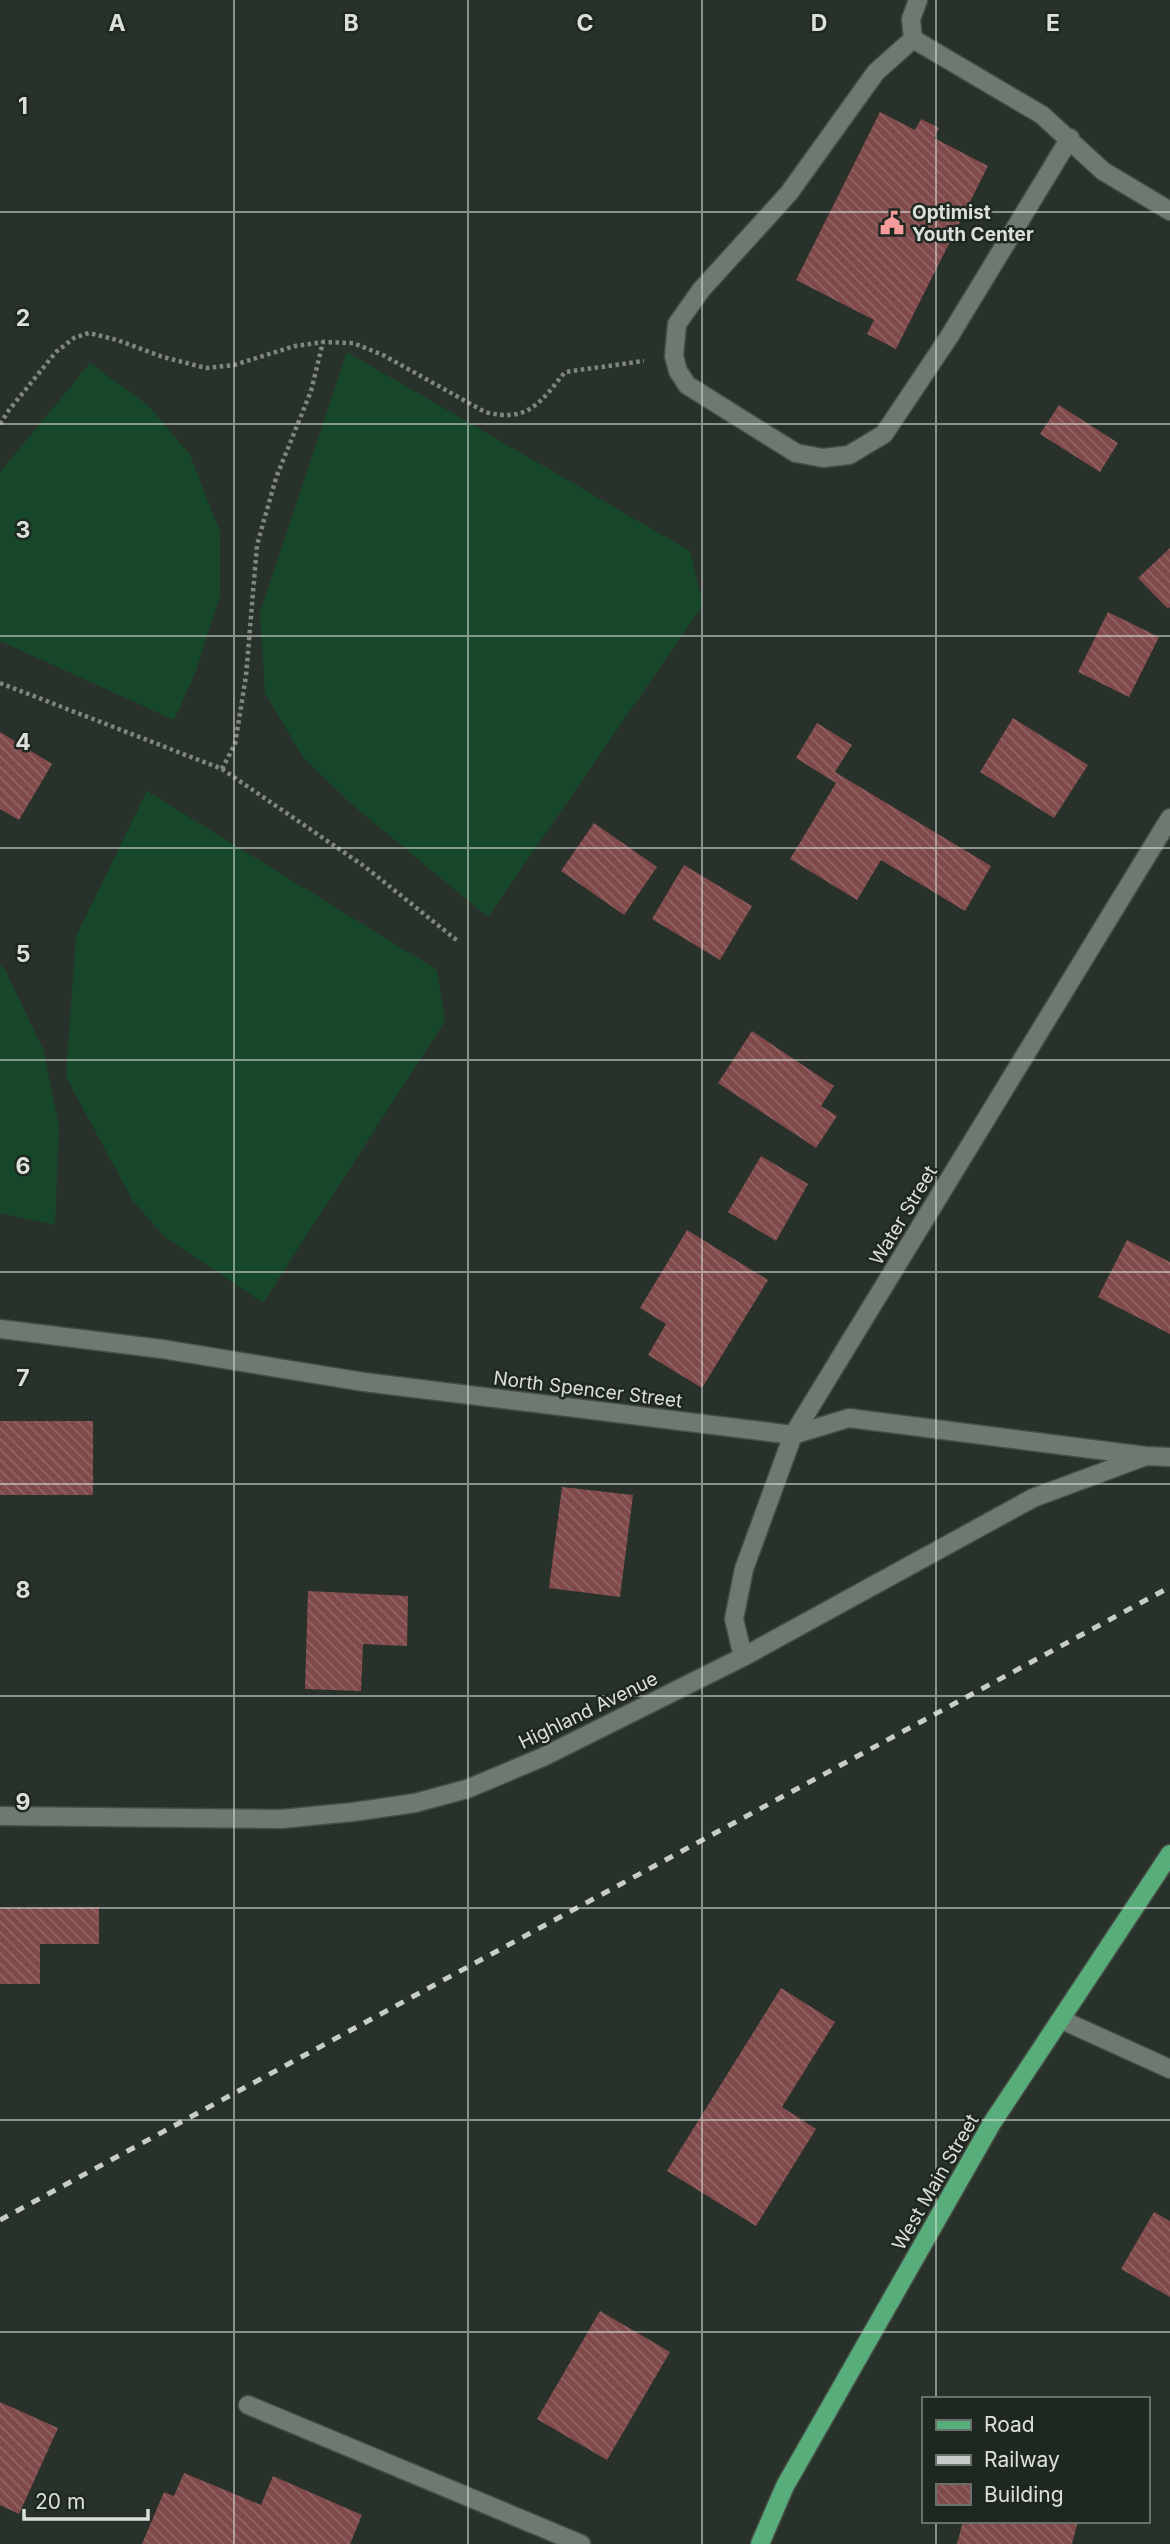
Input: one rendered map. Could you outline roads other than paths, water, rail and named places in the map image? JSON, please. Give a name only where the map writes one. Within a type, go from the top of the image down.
[{"type":"main road","name":"West Main Street","points":[[760,2544],[785,2486],[992,2123],[1170,1854]]},
{"type":"street","points":[[913,39],[911,19],[918,0]]},
{"type":"street","points":[[913,39],[946,61],[1042,114],[1103,171],[1170,211]]},
{"type":"street","points":[[913,39],[876,72],[789,193],[701,290],[677,324],[674,356],[678,371],[687,385],[796,453],[822,458],[849,455],[884,434],[948,337],[1070,138]]},
{"type":"street","name":"Water Street","points":[[743,1657],[734,1619],[744,1569],[793,1436],[1170,818]]},
{"type":"street","name":"North Spencer Street","points":[[0,1329],[162,1349],[364,1382],[793,1436],[849,1418],[1146,1457],[1170,1457]]},
{"type":"street","name":"Highland Avenue","points":[[0,1815],[281,1819],[354,1812],[415,1802],[467,1789],[543,1757],[743,1657],[1033,1498],[1146,1457]]},
{"type":"street","points":[[1062,2020],[1170,2069]]},
{"type":"street","points":[[248,2405],[581,2544]]},
{"type":"railway","points":[[0,2220],[1170,1587]]},
{"type":"place","name":"Optimist Youth Center","points":[[892,223]]}]
